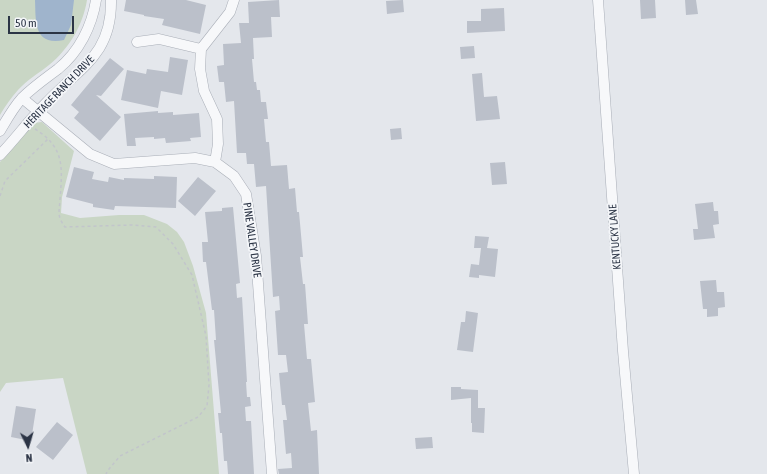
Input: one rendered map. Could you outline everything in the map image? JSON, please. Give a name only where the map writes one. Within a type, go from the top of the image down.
[{"type":"street","name":"HERITAGE RANCH DRIVE","points":[[0,131],[11,111],[22,98],[59,68],[75,52],[87,30],[96,0]]},
{"type":"street","name":"HERITAGE RANCH DRIVE","points":[[0,155],[38,111],[57,91],[87,64],[100,48],[105,39],[109,22],[111,0]]},
{"type":"street","points":[[215,162],[218,144],[217,119],[204,91],[200,69],[201,49],[230,12],[234,0]]},
{"type":"street","name":"KENTUCKY LANE","points":[[598,0],[623,351],[634,474]]},
{"type":"street","points":[[137,42],[159,39],[201,49]]},
{"type":"street","name":"PINE VALLEY DRIVE","points":[[22,98],[90,154],[114,164],[195,158],[215,162],[234,176],[246,194],[256,256],[272,474]]},
{"type":"path","points":[[28,124],[40,132],[54,145],[60,159],[61,175],[59,218],[65,226],[131,225],[156,228],[173,244],[192,275],[206,336],[209,385],[207,406],[198,417],[120,456],[106,474]]},
{"type":"path","points":[[0,196],[5,181],[48,139]]},
{"type":"green space","points":[[0,0],[87,0],[82,18],[74,36],[63,52],[18,90],[0,115]]},
{"type":"green space","points":[[42,122],[74,151],[62,197],[61,213],[80,218],[144,215],[167,224],[177,232],[184,242],[193,266],[206,313],[219,474],[87,474],[63,378],[6,383],[0,392],[0,162],[33,123]]},
{"type":"water","points":[[35,0],[74,0],[71,25],[64,40],[54,41],[41,36],[36,23]]},
{"type":"building","points":[[126,0],[186,0],[206,5],[200,34],[162,25],[164,19],[124,11]]},
{"type":"building","points":[[279,0],[280,17],[271,17],[272,37],[253,38],[254,59],[252,59],[254,82],[256,82],[257,90],[260,90],[261,102],[266,102],[268,119],[264,119],[266,142],[269,142],[271,166],[287,165],[289,189],[295,188],[297,212],[299,212],[303,257],[300,257],[303,284],[305,284],[308,324],[304,324],[307,359],[311,359],[315,402],[308,403],[311,431],[317,430],[319,474],[279,474],[278,469],[292,468],[291,453],[286,454],[283,420],[287,420],[285,405],[282,405],[279,373],[288,372],[286,355],[278,355],[275,311],[280,310],[279,296],[273,297],[266,186],[256,187],[254,164],[247,164],[246,153],[237,153],[234,101],[226,102],[224,82],[219,82],[217,66],[224,65],[223,44],[241,43],[239,23],[249,23],[248,2]]},
{"type":"building","points":[[403,0],[404,12],[387,14],[386,1]]},
{"type":"building","points":[[640,0],[655,0],[656,18],[641,19]]},
{"type":"building","points":[[685,0],[696,0],[698,14],[686,15]]},
{"type":"building","points":[[504,8],[505,31],[467,33],[467,21],[481,21],[481,9]]},
{"type":"building","points":[[474,46],[475,58],[461,59],[460,47]]},
{"type":"building","points":[[170,57],[188,60],[182,95],[161,91],[158,108],[121,100],[127,70],[146,74],[147,69],[168,72]]},
{"type":"building","points":[[110,58],[124,69],[101,96],[96,95],[121,117],[100,141],[74,118],[79,112],[71,105]]},
{"type":"building","points":[[482,73],[484,97],[497,96],[500,119],[476,121],[472,74]]},
{"type":"building","points":[[158,111],[158,113],[173,112],[173,115],[199,113],[201,137],[190,138],[191,141],[166,143],[165,138],[135,138],[136,146],[127,146],[124,114]]},
{"type":"building","points":[[401,128],[402,139],[391,140],[390,129]]},
{"type":"building","points":[[505,162],[507,184],[492,185],[490,163]]},
{"type":"building","points":[[74,167],[94,172],[92,179],[108,182],[109,177],[124,180],[124,178],[154,179],[154,176],[177,177],[176,208],[115,206],[114,210],[93,207],[93,204],[66,197]]},
{"type":"building","points":[[198,177],[216,191],[195,216],[178,201]]},
{"type":"building","points":[[713,202],[714,211],[718,211],[719,224],[713,225],[715,238],[694,240],[693,229],[698,229],[695,204]]},
{"type":"building","points":[[233,207],[240,283],[236,284],[237,298],[242,297],[247,397],[250,397],[251,406],[245,407],[246,421],[251,421],[254,474],[228,474],[227,461],[224,461],[222,433],[220,433],[218,413],[221,413],[214,340],[216,340],[214,310],[212,310],[206,262],[203,262],[202,242],[208,242],[205,212],[222,211],[222,208]]},
{"type":"building","points":[[475,236],[489,237],[487,248],[498,249],[495,277],[479,275],[479,278],[469,277],[471,264],[479,265],[481,248],[474,248]]},
{"type":"building","points":[[716,280],[717,292],[724,292],[725,307],[718,308],[718,316],[707,317],[707,309],[703,309],[700,281]]},
{"type":"building","points":[[466,311],[478,313],[473,352],[457,350],[461,322],[465,322]]},
{"type":"building","points":[[451,387],[478,390],[478,408],[485,408],[484,433],[472,432],[471,398],[451,400]]},
{"type":"building","points":[[16,406],[36,409],[31,441],[11,437]]},
{"type":"building","points":[[57,422],[73,435],[53,460],[36,447]]},
{"type":"building","points":[[432,437],[433,448],[416,449],[415,438]]}]
